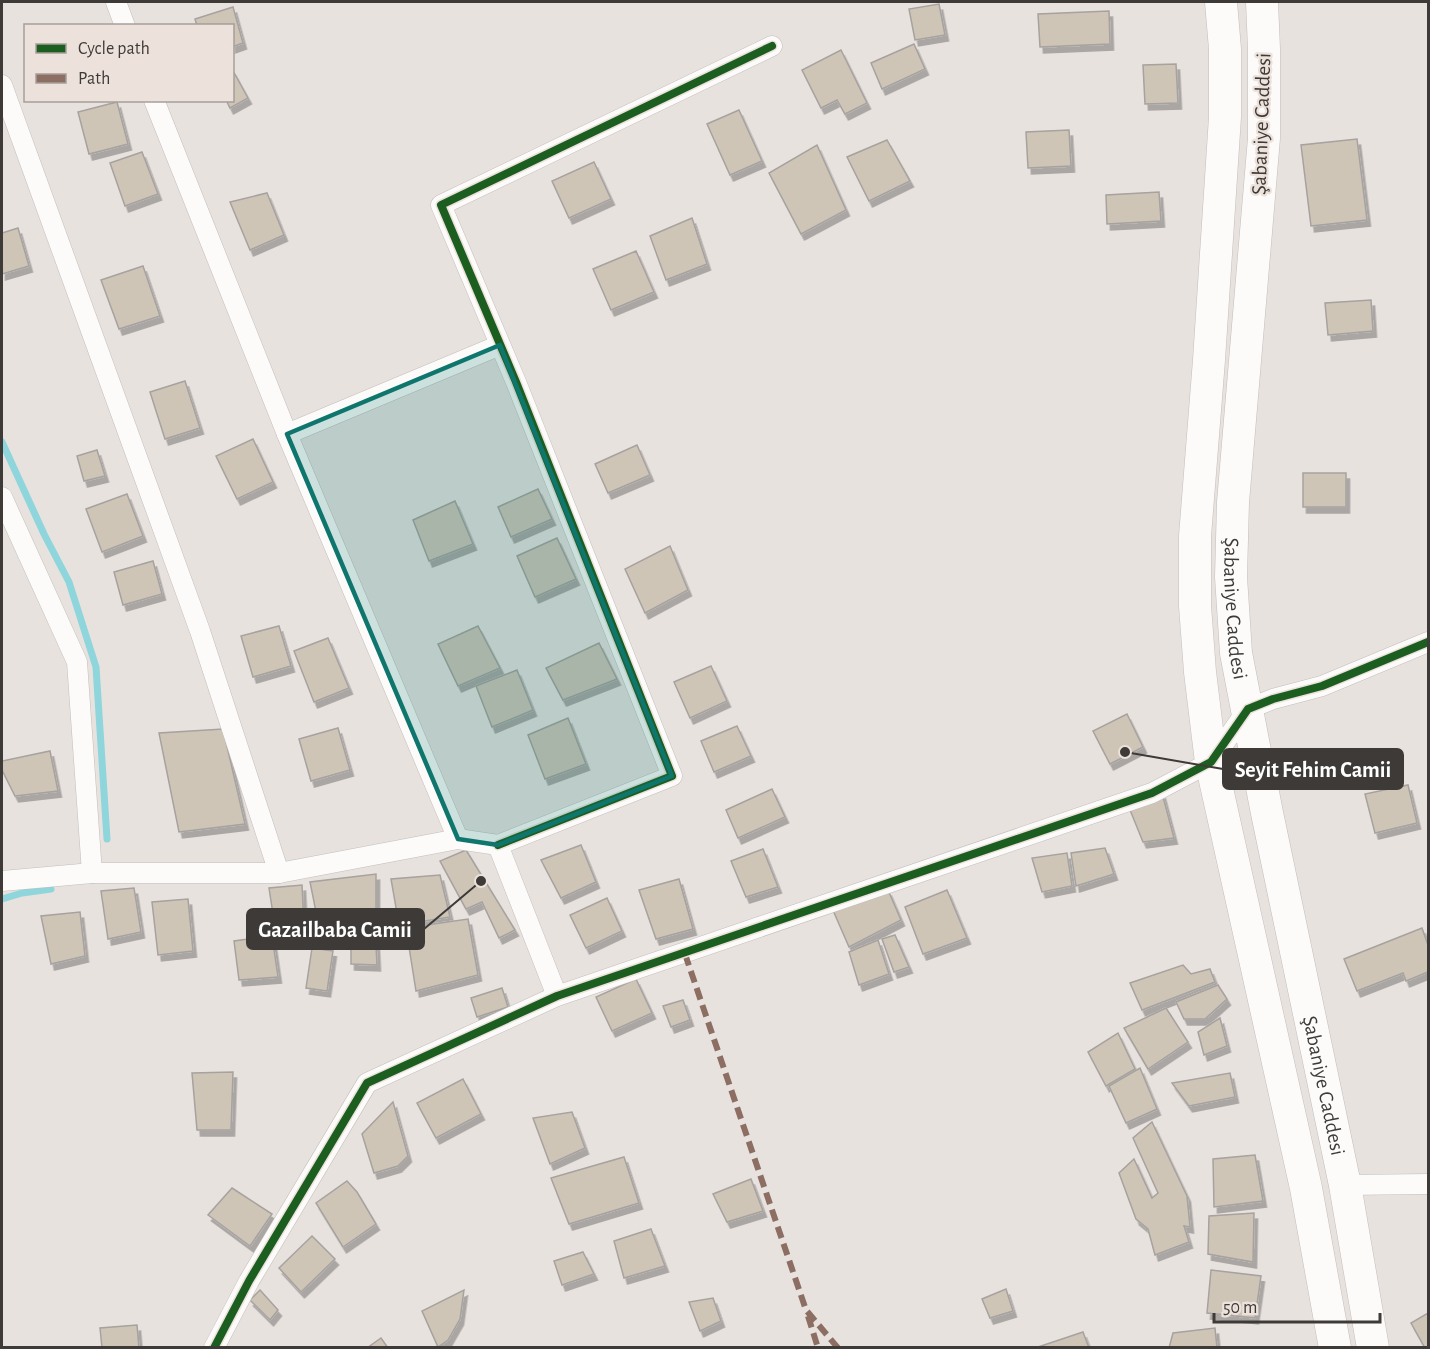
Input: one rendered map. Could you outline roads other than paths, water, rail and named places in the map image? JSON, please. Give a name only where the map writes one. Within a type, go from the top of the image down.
[{"type":"highway","points":[[1221,2],[1225,49],[1225,117],[1195,536],[1195,606],[1200,672],[1211,762],[1306,1188],[1335,1347]]},
{"type":"highway","name":"Şabaniye Caddesi","points":[[1262,2],[1264,138],[1233,502],[1231,577],[1236,653],[1345,1185],[1372,1347]]},
{"type":"street","points":[[116,2],[124,24]]},
{"type":"street","points":[[2,881],[92,873],[279,873],[458,839],[498,845],[672,776],[516,382],[441,205],[772,46]]},
{"type":"street","points":[[2,85],[200,631],[279,873]]},
{"type":"street","points":[[155,102],[287,434],[458,839]]},
{"type":"street","points":[[287,434],[500,345]]},
{"type":"street","points":[[2,497],[77,662],[92,873]]},
{"type":"street","points":[[214,1347],[249,1281],[368,1083],[557,996],[1152,793],[1211,762],[1248,709],[1273,699],[1322,686],[1428,642]]},
{"type":"street","points":[[498,845],[557,996]]},
{"type":"street","points":[[1345,1185],[1428,1184]]},
{"type":"waterway","points":[[2,442],[44,534],[69,582],[96,667],[107,839]]},
{"type":"waterway","points":[[2,899],[22,893],[51,889]]},
{"type":"place","name":"Seyit Fehim Camii","points":[[1125,752]]},
{"type":"place","name":"Gazailbaba Camii","points":[[481,881]]}]
